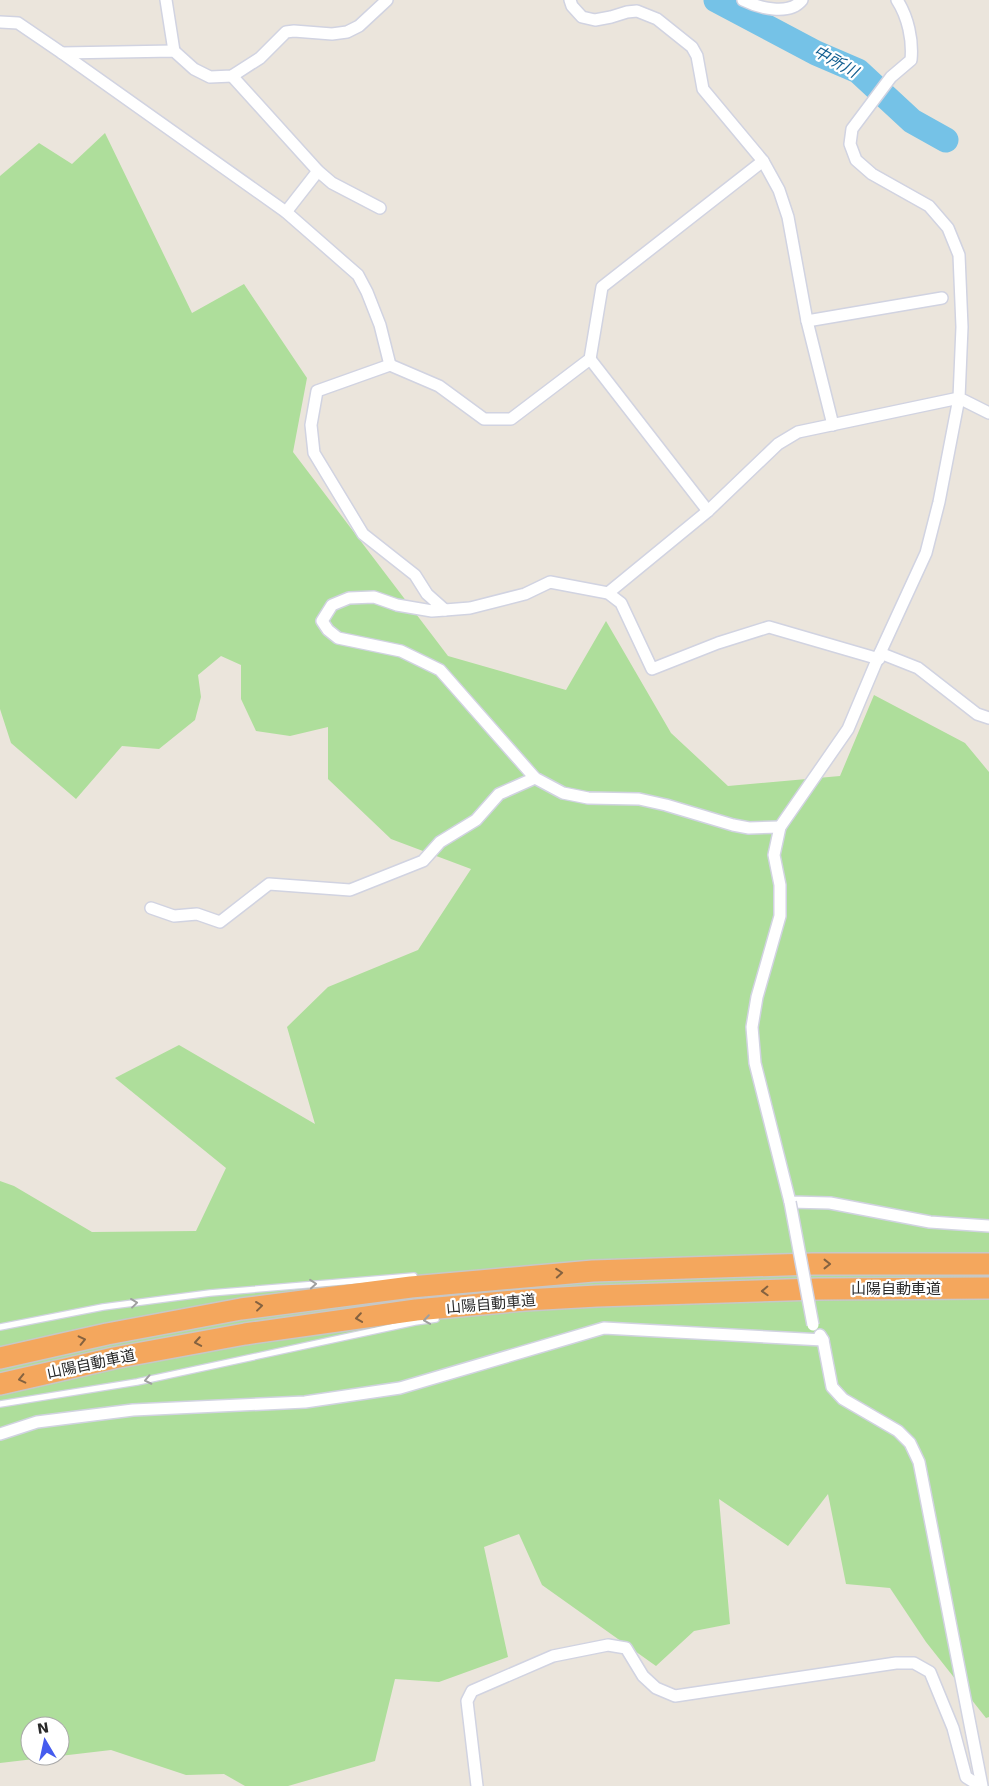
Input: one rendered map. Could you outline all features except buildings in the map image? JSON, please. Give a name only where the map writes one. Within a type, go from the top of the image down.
[{"type":"highway","name":"山陽自動車道","points":[[0,1358],[107,1334],[241,1309],[411,1287],[524,1276],[593,1271],[813,1264],[989,1264]]},
{"type":"highway","name":"山陽自動車道","points":[[0,1384],[114,1358],[245,1334],[416,1310],[525,1300],[596,1296],[818,1289],[989,1288]]},
{"type":"street","points":[[166,0],[174,51],[194,69],[210,77],[232,76],[260,58],[286,32],[332,34],[347,32],[359,26],[387,0]]},
{"type":"street","points":[[570,0],[572,6],[582,17],[595,20],[637,11],[657,19],[692,47],[697,56],[704,89],[763,161],[779,190],[788,218],[807,321],[833,426]]},
{"type":"street","points":[[744,0],[753,5],[783,10],[801,3],[802,0]]},
{"type":"street","points":[[897,0],[902,8],[912,45],[910,60],[891,77],[852,130],[850,144],[856,160],[872,174],[929,206],[948,228],[959,255],[962,327],[959,398],[939,502],[926,552],[848,729],[780,827],[774,855],[780,885],[780,916],[757,997],[752,1027],[755,1063],[790,1202],[813,1326],[823,1340],[832,1387],[843,1399],[898,1430],[910,1443],[919,1462],[981,1786]]},
{"type":"street","points":[[0,22],[18,23],[62,53],[286,212],[358,275],[380,325],[390,365]]},
{"type":"street","points":[[62,53],[174,51]]},
{"type":"street","points":[[232,76],[318,171],[332,183],[380,208]]},
{"type":"street","points":[[445,610],[427,594],[415,575],[363,534],[314,453],[311,425],[318,391],[390,365],[439,386],[484,419],[511,419],[590,358],[602,287],[763,161]]},
{"type":"street","points":[[286,212],[318,171]]},
{"type":"street","points":[[807,321],[942,298]]},
{"type":"street","points":[[590,358],[708,512]]},
{"type":"street","points":[[608,593],[708,512],[778,444],[798,432],[959,398],[989,413]]},
{"type":"street","points":[[780,827],[749,828],[732,825],[639,799],[588,798],[563,793],[535,778],[440,670],[401,651],[338,638],[328,630],[322,621],[332,605],[349,598],[374,597],[397,605],[445,610],[470,608],[525,594],[550,582],[608,593],[620,603],[652,669],[718,643],[768,628],[880,656],[918,668],[977,714],[989,718]]},
{"type":"street","points":[[151,908],[174,916],[197,914],[220,922],[269,884],[350,890],[423,861],[440,842],[476,820],[499,794],[535,778]]},
{"type":"street","points":[[790,1202],[830,1203],[930,1222],[989,1226]]},
{"type":"street","points":[[0,1434],[37,1422],[133,1410],[305,1402],[400,1388],[604,1328],[823,1340]]},
{"type":"street","points":[[477,1786],[467,1701],[472,1691],[552,1656],[608,1645],[626,1648],[643,1676],[656,1688],[675,1696],[896,1663],[914,1663],[930,1672],[953,1728],[966,1777],[981,1786]]},
{"type":"lane","points":[[0,1327],[103,1307],[210,1293],[422,1276]]},
{"type":"lane","points":[[449,1276],[524,1276]]},
{"type":"lane","points":[[501,1309],[596,1296]]},
{"type":"lane","points":[[0,1404],[137,1382],[415,1322],[444,1318]]},
{"type":"green space","points":[[105,133],[192,313],[244,284],[307,378],[293,452],[448,656],[566,690],[606,621],[671,733],[728,786],[840,776],[874,695],[965,743],[989,772],[989,1717],[986,1718],[926,1642],[890,1588],[846,1584],[828,1494],[788,1546],[719,1499],[730,1624],[694,1631],[656,1666],[542,1585],[519,1534],[484,1547],[508,1657],[439,1682],[395,1679],[375,1761],[288,1786],[245,1786],[224,1774],[186,1775],[111,1750],[70,1755],[70,1716],[20,1716],[20,1761],[0,1763],[0,1181],[14,1186],[92,1232],[196,1231],[226,1168],[115,1078],[179,1045],[315,1124],[287,1027],[328,987],[418,950],[471,869],[391,839],[328,779],[328,727],[290,736],[256,731],[241,699],[241,665],[221,656],[198,675],[201,697],[195,720],[159,749],[122,746],[76,799],[11,743],[0,709],[0,176],[39,143],[72,164]]},
{"type":"waterway","name":"中所川","points":[[716,0],[816,53],[858,71],[912,121],[946,140]]}]
